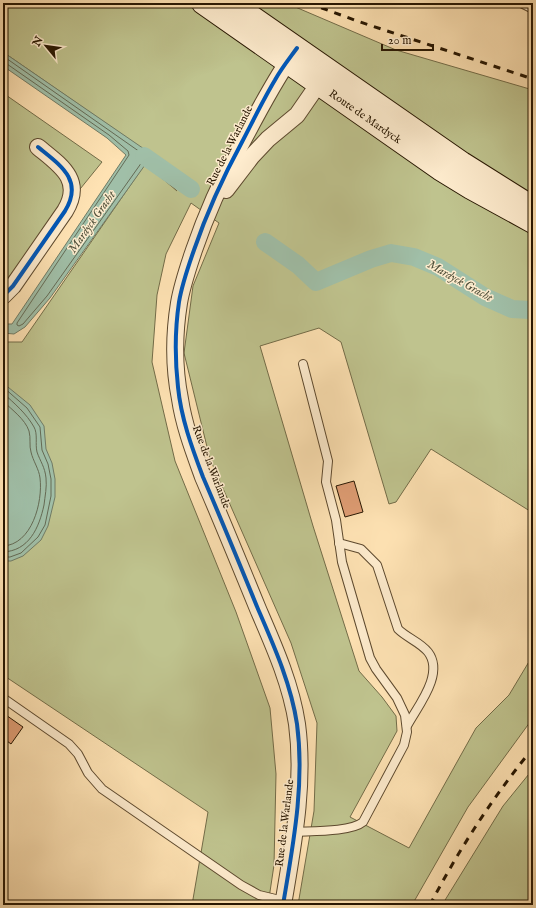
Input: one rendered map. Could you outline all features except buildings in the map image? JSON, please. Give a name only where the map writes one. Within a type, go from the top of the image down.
[{"type":"main road","name":"Route de Mardyck","points":[[203,3],[292,55],[323,77],[440,169],[533,222]]},
{"type":"main road","name":"Route de Mardyck","points":[[232,3],[292,55]]},
{"type":"main road","name":"Route de Mardyck","points":[[323,77],[462,162],[533,209]]},
{"type":"street","name":"Rue de la Warlande","points":[[284,903],[298,803],[300,765],[297,724],[291,696],[270,638],[203,477],[184,422],[176,358],[179,303],[186,275],[208,211],[223,178],[272,85],[292,55]]},
{"type":"street","name":"Rue de la Warlande","points":[[198,240],[223,194],[246,162],[268,139],[297,115],[323,77]]},
{"type":"street","points":[[3,296],[13,286],[65,211],[72,198],[72,184],[67,174],[38,147]]},
{"type":"lane","points":[[520,3],[533,9]]},
{"type":"lane","points":[[295,832],[350,828],[360,825],[404,745],[407,726],[405,715],[399,702],[376,669],[368,653],[342,562],[336,520],[326,482],[328,462],[303,364]]},
{"type":"lane","points":[[339,543],[361,549],[377,565],[398,629],[404,635],[421,646],[427,652],[432,661],[433,674],[431,683],[407,726]]},
{"type":"lane","points":[[3,698],[69,744],[78,754],[88,773],[102,789],[241,885],[259,895],[284,903]]},
{"type":"shaded area","points":[[3,3],[286,3],[396,50],[533,90],[533,513],[431,449],[396,502],[389,504],[341,342],[319,328],[260,346],[313,526],[359,671],[382,697],[396,716],[397,731],[350,817],[409,848],[476,728],[509,695],[533,655],[533,718],[468,807],[412,905],[298,905],[314,811],[317,723],[291,643],[210,459],[184,353],[193,286],[219,223],[191,203],[166,254],[157,295],[152,362],[175,461],[236,612],[270,708],[276,774],[274,865],[268,905],[192,905],[208,812],[3,675],[3,342],[22,342],[145,164],[177,191],[161,175],[166,165],[3,52]]},
{"type":"shaded area","points":[[3,93],[102,162],[3,284]]},
{"type":"shaded area","points":[[533,769],[533,905],[442,905],[503,806]]},
{"type":"water","points":[[3,52],[166,164],[161,175],[145,165],[50,298],[25,327],[14,334],[3,333],[3,324],[12,324],[126,155],[107,138],[3,66]]},
{"type":"water","points":[[3,383],[30,405],[44,426],[46,449],[52,463],[55,479],[55,497],[48,526],[41,540],[23,556],[11,561],[3,561]]},
{"type":"waterway","name":"Mardyck Gracht","points":[[144,156],[191,189]]},
{"type":"waterway","name":"Mardyck Gracht","points":[[265,242],[298,265],[316,282],[371,259],[391,253],[414,257],[438,267],[485,297],[512,309],[530,310]]},
{"type":"railway","points":[[308,3],[360,22],[533,79]]},
{"type":"railway","points":[[430,905],[490,804],[533,748]]},
{"type":"cycle path","points":[[283,905],[294,837],[299,792],[300,769],[297,724],[291,694],[276,651],[203,477],[191,444],[179,399],[176,344],[179,302],[185,276],[210,208],[228,168],[266,95],[297,48]]},
{"type":"cycle path","points":[[3,296],[13,286],[65,211],[70,200],[72,190],[71,182],[67,174],[54,160],[38,147]]}]
